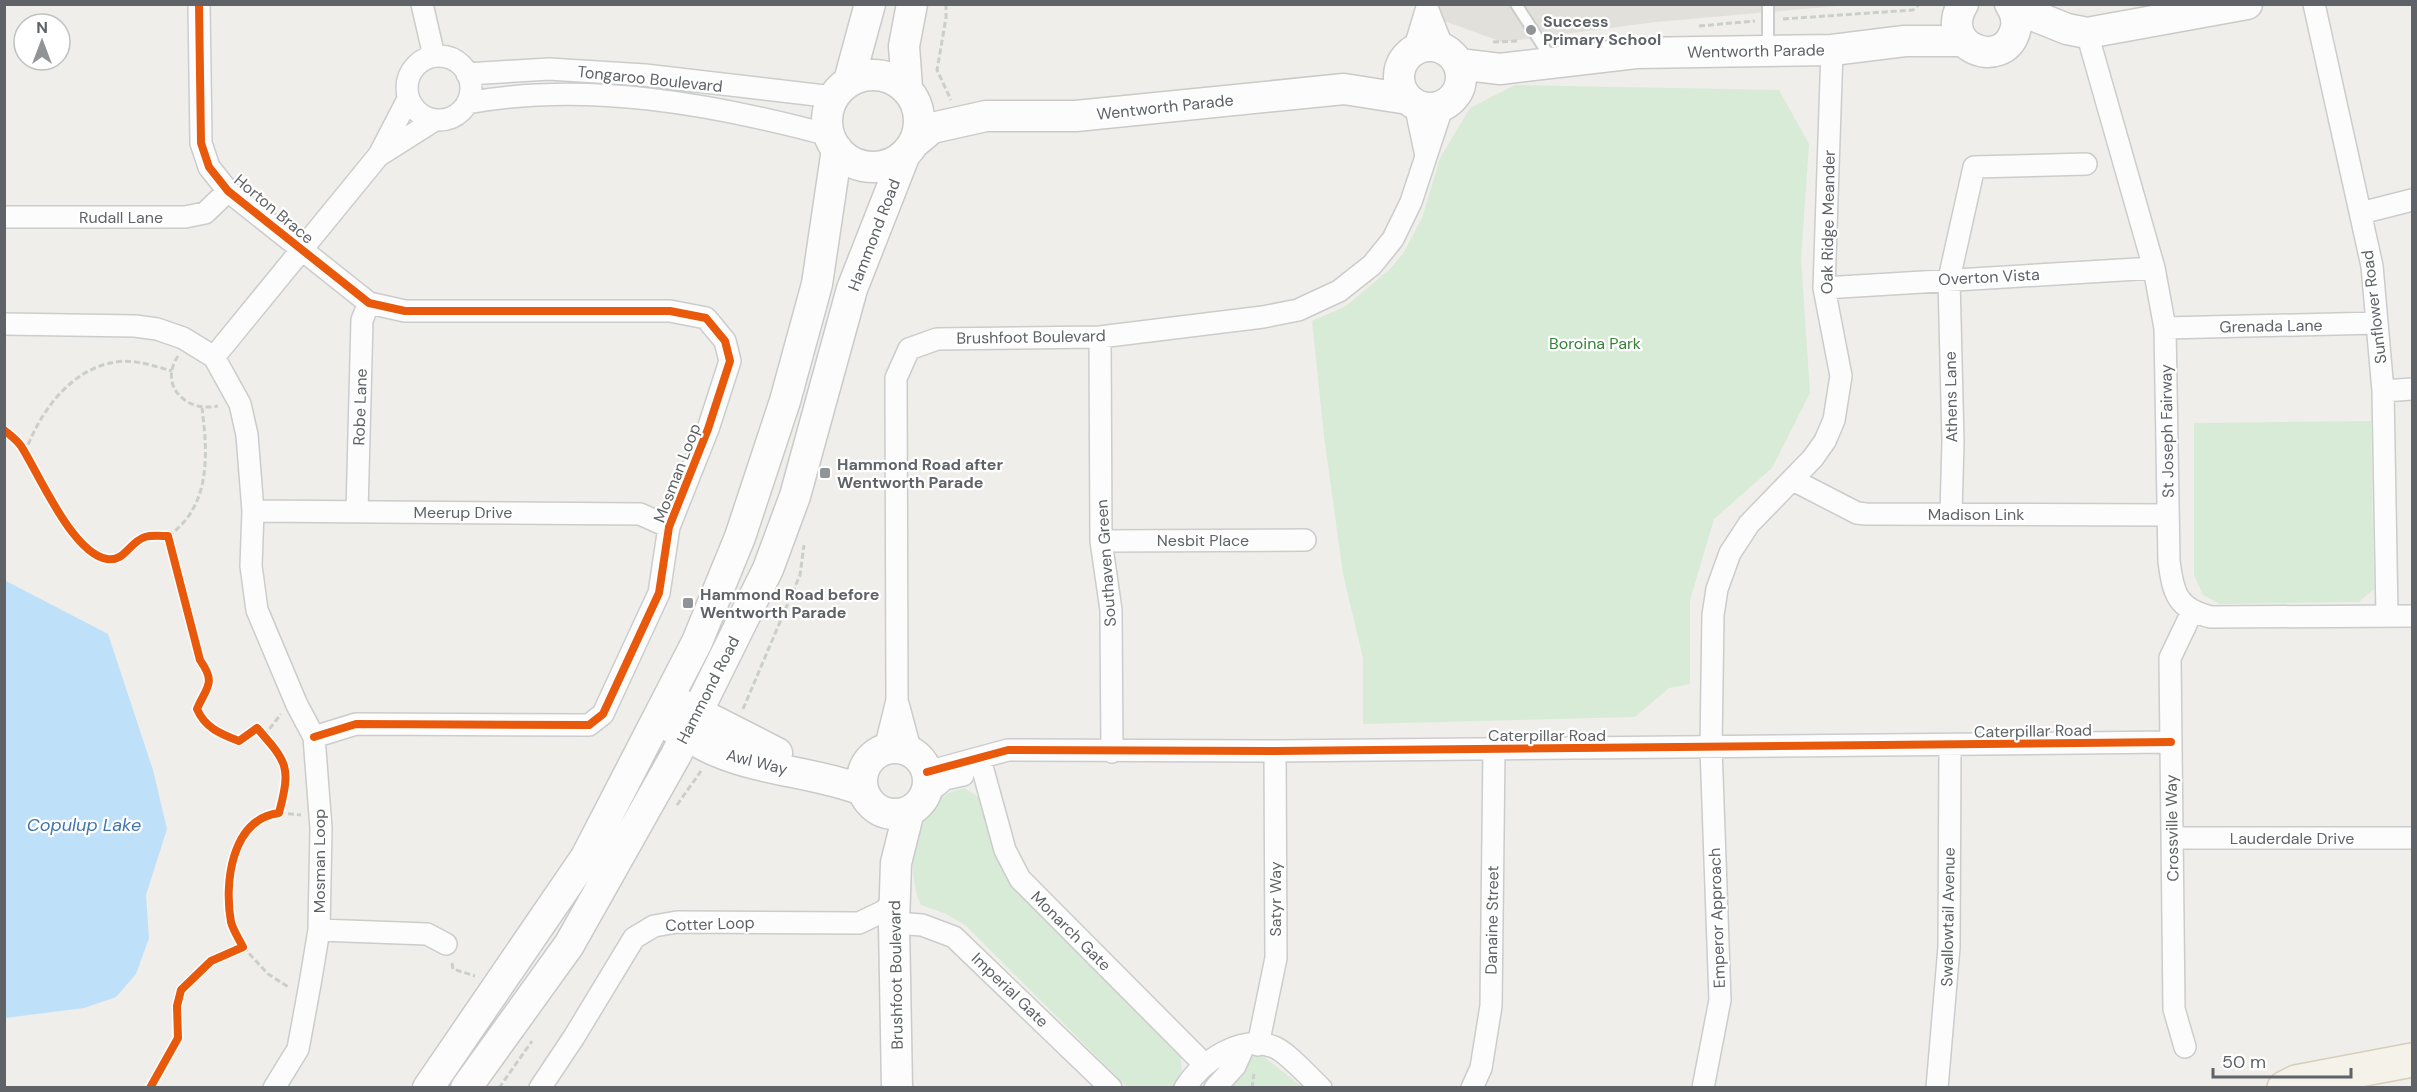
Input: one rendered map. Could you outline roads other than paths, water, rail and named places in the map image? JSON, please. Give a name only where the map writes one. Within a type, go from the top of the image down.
[{"type":"main road","name":"Hammond Road","points":[[429,1088],[586,856],[697,642],[740,537],[785,401],[817,284],[833,142],[826,120],[841,89],[870,4]]},
{"type":"main road","name":"Hammond Road","points":[[466,1088],[569,945],[691,723],[768,569],[795,496],[852,289],[910,148],[918,120],[911,96],[904,45],[912,4]]},
{"type":"main road","points":[[1961,8],[1957,22],[1963,41],[1980,52],[1991,52],[2009,43],[2247,4]]},
{"type":"main road","points":[[2011,6],[2077,31]]},
{"type":"main road","points":[[2009,43],[2017,24],[2011,6]]},
{"type":"main road","name":"Wentworth Parade","points":[[1905,41],[1961,8]]},
{"type":"main road","name":"Wentworth Parade","points":[[910,148],[932,128],[986,116],[1076,116],[1344,89],[1636,52],[1832,50],[1905,41],[1963,41]]},
{"type":"main road","points":[[841,89],[873,74],[891,78],[911,96]]},
{"type":"main road","name":"Wentworth Parade","points":[[911,96],[986,116]]},
{"type":"main road","name":"Hammond Road","points":[[833,142],[855,163],[871,167],[887,165],[910,148]]},
{"type":"main road","name":"Awl Way","points":[[662,709],[691,723],[717,751],[775,768],[834,779],[895,780]]},
{"type":"main road","name":"Brushfoot Boulevard","points":[[895,780],[894,924],[897,1088]]},
{"type":"main road","points":[[2284,1088],[2296,1082],[2412,1060]]},
{"type":"street","name":"Horton Brace","points":[[199,4],[201,143],[209,167],[228,191],[369,303]]},
{"type":"street","points":[[422,4],[434,57]]},
{"type":"street","name":"Sunflower Road","points":[[2314,4],[2372,266],[2383,391],[2387,616]]},
{"type":"street","name":"Brushfoot Boulevard","points":[[895,780],[897,700],[896,378],[909,349],[937,339],[1100,337],[1274,315],[1298,310],[1339,291],[1372,265],[1392,239],[1411,202],[1426,156],[1430,78],[1428,7]]},
{"type":"street","name":"St Joseph Fairway","points":[[2077,31],[2154,268],[2165,328],[2168,515],[2172,588],[2192,612]]},
{"type":"street","name":"Oak Ridge Meander","points":[[1711,747],[1713,615],[1723,567],[1749,524],[1793,480],[1825,441],[1834,420],[1841,376],[1824,288],[1832,50]]},
{"type":"street","points":[[4,324],[146,327],[183,338],[214,357],[303,251],[379,155],[408,99],[407,81],[417,64],[434,57],[453,60],[467,74],[470,93],[467,102],[454,116],[435,120],[379,155]]},
{"type":"street","name":"Tongaroo Boulevard","points":[[467,74],[549,69],[841,89]]},
{"type":"street","name":"Tongaroo Boulevard","points":[[467,102],[510,95],[585,94],[675,103],[761,117],[833,142]]},
{"type":"street","points":[[408,99],[419,113],[435,120]]},
{"type":"street","name":"Athens Lane","points":[[1951,514],[1953,442],[1949,279],[1974,166],[2086,164]]},
{"type":"street","name":"Rudall Lane","points":[[4,217],[185,217],[205,213],[228,191]]},
{"type":"street","points":[[2361,213],[2412,200]]},
{"type":"street","name":"Overton Vista","points":[[1824,288],[2154,268]]},
{"type":"street","name":"Robe Lane","points":[[357,512],[362,320],[369,303]]},
{"type":"street","name":"Mosman Loop","points":[[314,737],[356,724],[589,725],[603,714],[659,593],[669,527],[708,429],[730,361],[725,341],[706,318],[670,311],[405,311],[369,303]]},
{"type":"street","name":"Grenada Lane","points":[[2165,328],[2377,323]]},
{"type":"street","name":"Southaven Green","points":[[1100,337],[1101,541],[1111,610],[1112,752]]},
{"type":"street","name":"Mosman Loop","points":[[214,357],[240,404],[247,435],[253,511],[251,566],[257,610],[297,705],[314,737],[321,828],[319,930],[303,988],[298,1049],[273,1088]]},
{"type":"street","points":[[2383,391],[2412,389]]},
{"type":"street","name":"Madison Link","points":[[1793,480],[1857,513],[2168,515]]},
{"type":"street","name":"Meerup Drive","points":[[253,511],[640,514],[669,527]]},
{"type":"street","name":"Nesbit Place","points":[[1101,541],[1305,540]]},
{"type":"street","points":[[2192,612],[2211,617],[2412,616]]},
{"type":"street","name":"Crossville Way","points":[[2185,1047],[2174,1009],[2170,658],[2192,612]]},
{"type":"street","name":"Caterpillar Road","points":[[895,780],[1008,750],[1275,751],[2171,742]]},
{"type":"street","name":"Swallowtail Avenue","points":[[1937,1088],[1949,947],[1950,746]]},
{"type":"street","name":"Emperor Approach","points":[[1703,1088],[1720,1000],[1711,747]]},
{"type":"street","name":"Danaine Street","points":[[1472,1088],[1481,1068],[1491,1006],[1494,749]]},
{"type":"street","name":"Satyr Way","points":[[1215,1088],[1251,1046],[1276,958],[1275,751]]},
{"type":"street","name":"Caterpillar Road","points":[[895,780],[945,779],[1069,752]]},
{"type":"street","name":"Monarch Gate","points":[[983,770],[1005,850],[1020,879],[1205,1065]]},
{"type":"street","name":"Lauderdale Drive","points":[[2172,838],[2412,838]]},
{"type":"street","name":"Cotter Loop","points":[[540,1088],[634,938],[654,926],[677,922],[859,923],[882,912],[894,924],[889,940],[859,923]]},
{"type":"street","name":"Imperial Gate","points":[[894,924],[922,925],[954,937],[1111,1088]]},
{"type":"street","points":[[319,930],[427,934],[446,944]]},
{"type":"street","points":[[1185,1088],[1205,1065],[1224,1052],[1251,1046],[1275,1047],[1321,1088]]},
{"type":"lane","points":[[1768,4],[1768,51]]},
{"type":"lane","points":[[1519,6],[1552,61]]},
{"type":"water","name":"Copulup Lake","points":[[4,580],[108,634],[153,770],[167,829],[146,895],[149,938],[136,974],[116,997],[84,1008],[5,1018]]},
{"type":"place","name":"Success Primary School","points":[[1531,30]]},
{"type":"place","name":"Hammond Road after Wentworth Parade","points":[[825,473]]},
{"type":"place","name":"Hammond Road before Wentworth Parade","points":[[688,603]]},
{"type":"park label","name":"Boroina Park","points":[[1595,343]]}]
